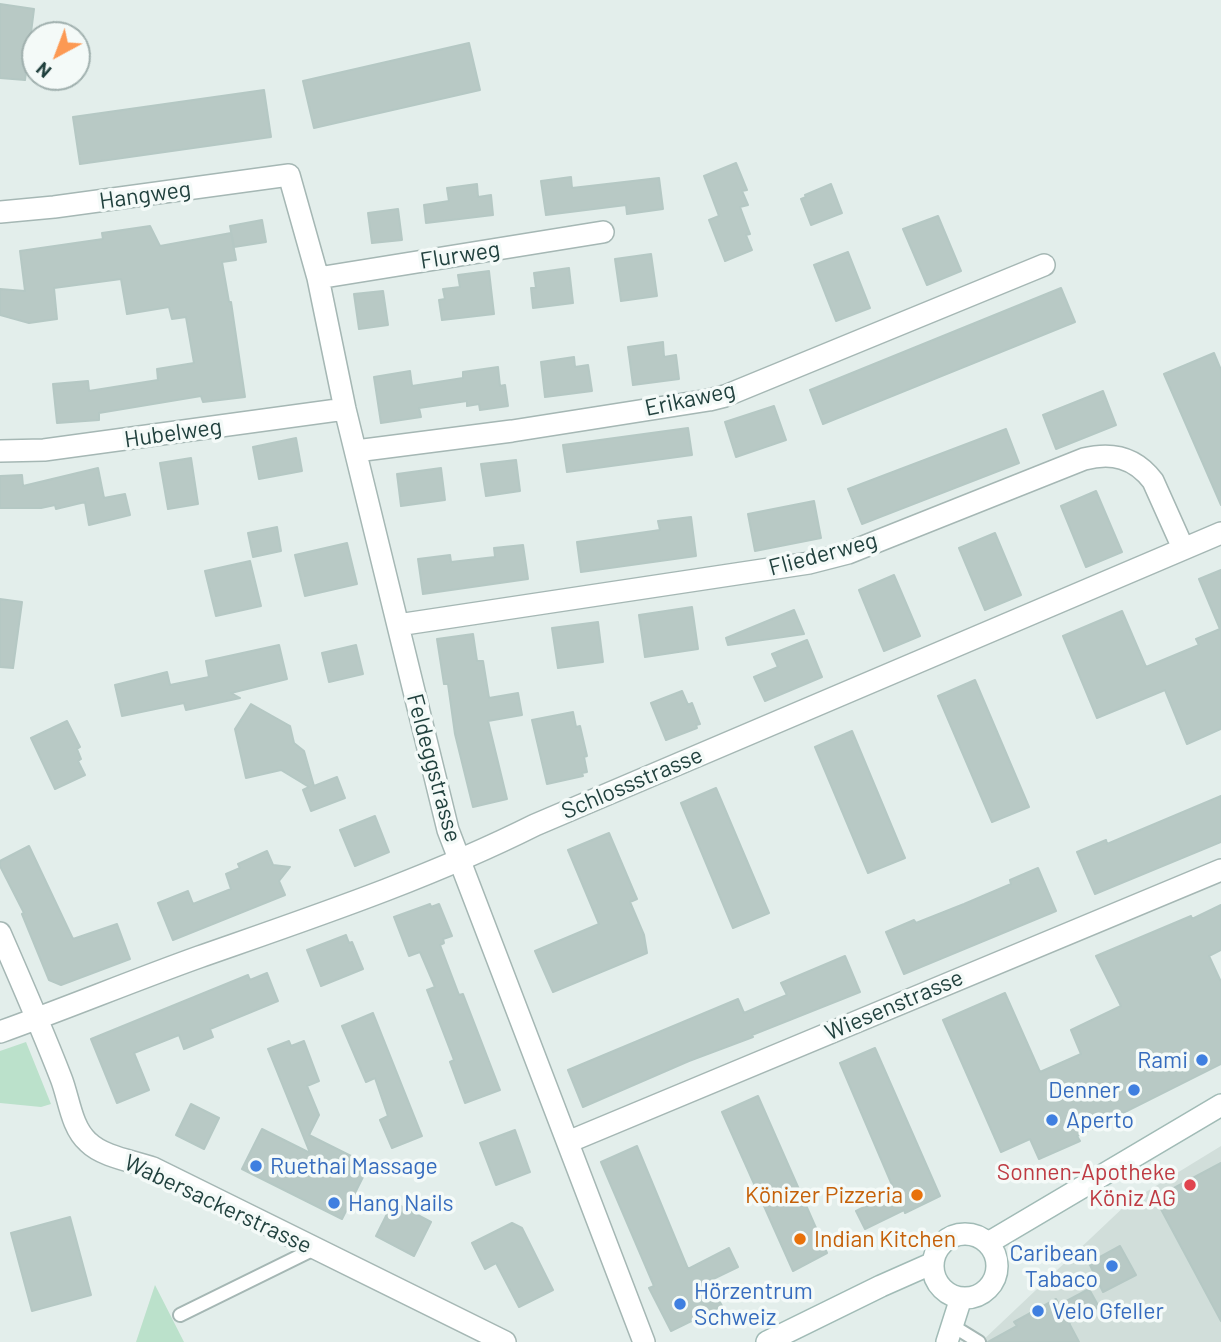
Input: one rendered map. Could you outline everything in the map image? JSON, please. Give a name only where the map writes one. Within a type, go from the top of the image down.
[{"type":"street","name":"Hangweg","points":[[0,212],[289,174]]},
{"type":"street","name":"Feldeggstrasse","points":[[289,174],[318,278],[345,409],[448,830],[643,1342]]},
{"type":"street","name":"Flurweg","points":[[318,278],[603,232]]},
{"type":"street","name":"Erikaweg","points":[[356,451],[512,431],[725,396],[1044,265]]},
{"type":"street","name":"Hubelweg","points":[[0,451],[56,448],[345,409]]},
{"type":"street","name":"Fliederweg","points":[[398,625],[809,563],[848,553],[1084,459],[1101,455],[1113,454],[1125,458],[1146,471],[1183,548]]},
{"type":"street","name":"Schlossstrasse","points":[[38,1018],[140,978],[358,901],[460,860],[535,825],[1221,533]]},
{"type":"street","name":"Wiesenstrasse","points":[[568,1142],[1221,870]]},
{"type":"street","name":"Wabersackerstrasse","points":[[0,933],[38,1018],[79,1130],[88,1143],[106,1153],[153,1168],[505,1342]]},
{"type":"street","points":[[0,1032],[38,1018]]},
{"type":"street","points":[[988,1243],[1221,1105]]},
{"type":"street","points":[[957,1234],[968,1234],[988,1243],[997,1262],[997,1273],[986,1291],[976,1296],[961,1298],[946,1292],[938,1284],[933,1263],[939,1247],[947,1239],[957,1234]]},
{"type":"street","points":[[766,1342],[933,1263]]},
{"type":"street","points":[[950,1334],[961,1298]]},
{"type":"lane","points":[[180,1315],[314,1249]]},
{"type":"lane","points":[[950,1334],[979,1342]]},
{"type":"shaded area","points":[[1221,1146],[1221,1342],[981,1342],[1128,1203]]},
{"type":"green space","points":[[26,1042],[51,1104],[41,1107],[0,1103],[0,1051]]},
{"type":"green space","points":[[155,1285],[184,1342],[136,1342]]},
{"type":"building","points":[[0,4],[34,9],[32,21],[21,21],[21,80],[0,78]]},
{"type":"building","points":[[469,43],[480,90],[314,128],[303,81]]},
{"type":"building","points":[[264,90],[271,137],[80,164],[73,117]]},
{"type":"building","points":[[736,163],[747,190],[742,191],[748,205],[740,207],[750,234],[746,235],[752,250],[725,261],[709,220],[719,216],[704,176]]},
{"type":"building","points":[[571,177],[572,188],[659,178],[663,209],[627,214],[626,205],[546,215],[541,181]]},
{"type":"building","points":[[477,184],[478,197],[491,195],[493,215],[426,223],[424,205],[449,201],[447,188]]},
{"type":"building","points":[[831,184],[842,213],[811,225],[801,199]]},
{"type":"building","points":[[398,209],[402,240],[372,243],[368,213]]},
{"type":"building","points":[[938,216],[961,271],[927,285],[903,229]]},
{"type":"building","points":[[262,220],[266,242],[234,247],[230,226]]},
{"type":"building","points":[[150,226],[160,246],[231,233],[236,260],[222,262],[231,302],[245,397],[203,402],[201,396],[99,413],[99,420],[57,423],[53,384],[88,381],[89,391],[158,380],[157,369],[194,363],[186,317],[172,319],[169,307],[127,314],[121,279],[54,288],[57,319],[29,323],[0,315],[0,289],[25,291],[20,251],[103,239],[102,233]]},
{"type":"building","points":[[848,252],[870,308],[836,321],[814,265]]},
{"type":"building","points":[[651,254],[657,296],[621,301],[615,259]]},
{"type":"building","points":[[569,268],[573,303],[533,308],[531,288],[536,288],[534,273]]},
{"type":"building","points":[[489,271],[494,314],[442,320],[439,300],[445,299],[443,289],[460,287],[458,275]]},
{"type":"building","points":[[1061,288],[1075,322],[823,424],[810,390]]},
{"type":"building","points":[[383,291],[388,325],[359,329],[354,294]]},
{"type":"building","points":[[663,342],[664,357],[676,355],[679,379],[633,385],[628,347]]},
{"type":"building","points":[[1214,353],[1221,370],[1221,505],[1164,374]]},
{"type":"building","points":[[574,357],[575,367],[588,365],[592,391],[545,397],[541,362]]},
{"type":"building","points":[[498,367],[500,386],[505,385],[508,406],[480,410],[479,404],[467,406],[467,401],[419,408],[421,417],[381,423],[374,377],[410,371],[412,386],[463,378],[463,372]]},
{"type":"building","points":[[1103,391],[1116,425],[1056,449],[1043,415]]},
{"type":"building","points":[[774,406],[786,440],[736,457],[725,422]]},
{"type":"building","points":[[688,428],[692,455],[567,472],[563,445]]},
{"type":"building","points":[[1006,429],[1019,463],[862,524],[848,489]]},
{"type":"building","points":[[296,438],[302,471],[259,479],[253,447]]},
{"type":"building","points":[[191,458],[198,504],[168,509],[160,463]]},
{"type":"building","points":[[516,460],[520,491],[486,496],[481,464]]},
{"type":"building","points":[[98,468],[104,498],[125,494],[130,515],[89,525],[85,502],[56,509],[55,505],[41,508],[0,508],[0,476],[22,475],[23,486]]},
{"type":"building","points":[[441,468],[445,500],[401,506],[397,474]]},
{"type":"building","points":[[1096,491],[1122,552],[1086,567],[1061,506]]},
{"type":"building","points":[[814,501],[821,538],[755,551],[748,514]]},
{"type":"building","points":[[691,517],[696,556],[581,572],[577,542],[660,530],[658,521]]},
{"type":"building","points":[[277,527],[281,551],[253,557],[248,533]]},
{"type":"building","points":[[995,533],[1021,595],[985,610],[959,548]]},
{"type":"building","points":[[347,543],[357,584],[305,596],[295,555]]},
{"type":"building","points":[[523,545],[528,579],[423,594],[418,559],[450,555],[451,562],[495,557],[494,548]]},
{"type":"building","points":[[250,561],[261,606],[216,616],[205,571]]},
{"type":"building","points":[[1221,570],[1221,729],[1187,744],[1165,690],[1097,718],[1063,636],[1122,611],[1146,667],[1199,645],[1196,639],[1220,629],[1199,579]]},
{"type":"building","points":[[894,575],[920,636],[884,651],[859,590]]},
{"type":"building","points":[[0,599],[22,602],[13,668],[0,667]]},
{"type":"building","points":[[692,607],[698,649],[645,657],[639,615]]},
{"type":"building","points":[[794,610],[804,634],[728,645],[726,638]]},
{"type":"building","points":[[598,622],[603,662],[558,668],[552,628]]},
{"type":"building","points":[[473,634],[477,661],[483,661],[489,698],[518,693],[522,715],[488,721],[507,799],[473,807],[455,734],[448,684],[444,684],[437,639]]},
{"type":"building","points":[[807,640],[822,677],[765,701],[754,677],[778,667],[772,654]]},
{"type":"building","points":[[279,645],[287,679],[231,693],[240,698],[186,710],[184,703],[122,716],[115,685],[167,672],[170,685],[209,677],[206,661]]},
{"type":"building","points":[[356,645],[363,674],[329,682],[322,653]]},
{"type":"building","points":[[975,680],[1029,807],[992,822],[938,696]]},
{"type":"building","points":[[682,691],[688,705],[692,703],[700,724],[696,725],[697,728],[666,740],[651,703]]},
{"type":"building","points":[[251,704],[290,726],[294,743],[304,751],[314,786],[337,777],[345,798],[311,811],[303,790],[309,787],[281,770],[246,778],[235,729]]},
{"type":"building","points":[[573,712],[576,727],[580,726],[587,756],[584,757],[587,772],[582,773],[583,776],[547,784],[532,720]]},
{"type":"building","points":[[67,721],[80,747],[77,749],[81,759],[78,761],[85,775],[55,789],[31,738]]},
{"type":"building","points":[[852,731],[905,858],[868,873],[815,747]]},
{"type":"building","points":[[716,788],[769,913],[733,928],[681,803]]},
{"type":"building","points":[[1221,796],[1221,842],[1095,894],[1077,852],[1106,840],[1107,844]]},
{"type":"building","points":[[375,816],[389,852],[355,866],[340,830]]},
{"type":"building","points":[[609,833],[637,899],[630,902],[644,935],[647,953],[553,992],[535,951],[599,924],[568,850]]},
{"type":"building","points":[[29,846],[73,939],[117,924],[130,959],[61,985],[49,980],[22,914],[24,913],[0,866],[0,861]]},
{"type":"building","points":[[267,851],[273,865],[290,867],[279,881],[285,895],[173,940],[158,903],[188,891],[193,904],[231,889],[226,874],[240,868],[238,864]]},
{"type":"building","points":[[1038,868],[1056,911],[904,974],[886,932],[964,904],[1011,884],[1010,880]]},
{"type":"building","points":[[430,904],[431,907],[439,904],[452,936],[443,939],[444,943],[440,945],[459,995],[463,994],[500,1090],[465,1103],[450,1062],[454,1060],[427,990],[435,987],[420,952],[409,956],[394,917]]},
{"type":"building","points":[[1221,905],[1221,950],[1209,956],[1221,982],[1221,1064],[1077,1136],[1080,1141],[1039,1159],[1030,1139],[1001,1152],[943,1020],[1005,993],[1040,1072],[1081,1054],[1071,1030],[1121,1006],[1096,956]]},
{"type":"building","points":[[346,935],[349,943],[352,942],[363,969],[321,986],[307,950]]},
{"type":"building","points":[[845,956],[860,992],[583,1107],[568,1070],[738,999],[744,1013],[787,995],[781,983]]},
{"type":"building","points":[[267,973],[278,1001],[210,1029],[213,1037],[184,1049],[179,1035],[134,1053],[149,1090],[117,1103],[91,1039],[248,975],[250,980]]},
{"type":"building","points":[[373,1013],[422,1136],[392,1148],[380,1120],[388,1116],[375,1078],[366,1082],[342,1026]]},
{"type":"building","points":[[289,1041],[291,1046],[304,1041],[319,1081],[307,1086],[319,1115],[309,1135],[369,1165],[342,1219],[242,1169],[262,1129],[310,1153],[268,1049]]},
{"type":"building","points":[[875,1048],[940,1196],[865,1229],[856,1211],[895,1192],[840,1063]]},
{"type":"building","points":[[758,1096],[827,1253],[793,1271],[722,1112]]},
{"type":"building","points":[[191,1104],[219,1118],[204,1149],[176,1135]]},
{"type":"building","points":[[515,1130],[530,1172],[496,1185],[480,1143]]},
{"type":"building","points":[[637,1146],[688,1269],[729,1248],[738,1267],[709,1281],[722,1306],[671,1331],[649,1288],[654,1286],[601,1162]]},
{"type":"building","points":[[1221,1163],[1221,1321],[1155,1198]]},
{"type":"building","points":[[393,1202],[431,1222],[414,1256],[376,1236]]},
{"type":"building","points":[[70,1217],[91,1295],[32,1311],[11,1233]]},
{"type":"building","points":[[512,1223],[522,1228],[553,1290],[519,1307],[496,1263],[485,1269],[472,1243]]},
{"type":"building","points":[[1120,1246],[1136,1275],[1103,1292],[1089,1263]]},
{"type":"building","points":[[1089,1289],[1099,1307],[1069,1323],[1079,1342],[988,1342],[1017,1326],[1014,1322],[1056,1299],[1059,1305]]},
{"type":"place","name":"Rami","points":[[1202,1060]]},
{"type":"place","name":"Denner","points":[[1134,1090]]},
{"type":"place","name":"Aperto","points":[[1052,1120]]},
{"type":"place","name":"Ruethai Massage","points":[[256,1166]]},
{"type":"place","name":"Sonnen-Apotheke Köniz AG","points":[[1190,1185]]},
{"type":"place","name":"Könizer Pizzeria","points":[[917,1195]]},
{"type":"place","name":"Hang Nails","points":[[334,1203]]},
{"type":"place","name":"Indian Kitchen","points":[[800,1239]]},
{"type":"place","name":"Caribean Tabaco","points":[[1112,1266]]},
{"type":"place","name":"Hörzentrum Schweiz","points":[[680,1304]]},
{"type":"place","name":"Velo Gfeller","points":[[1038,1311]]}]
